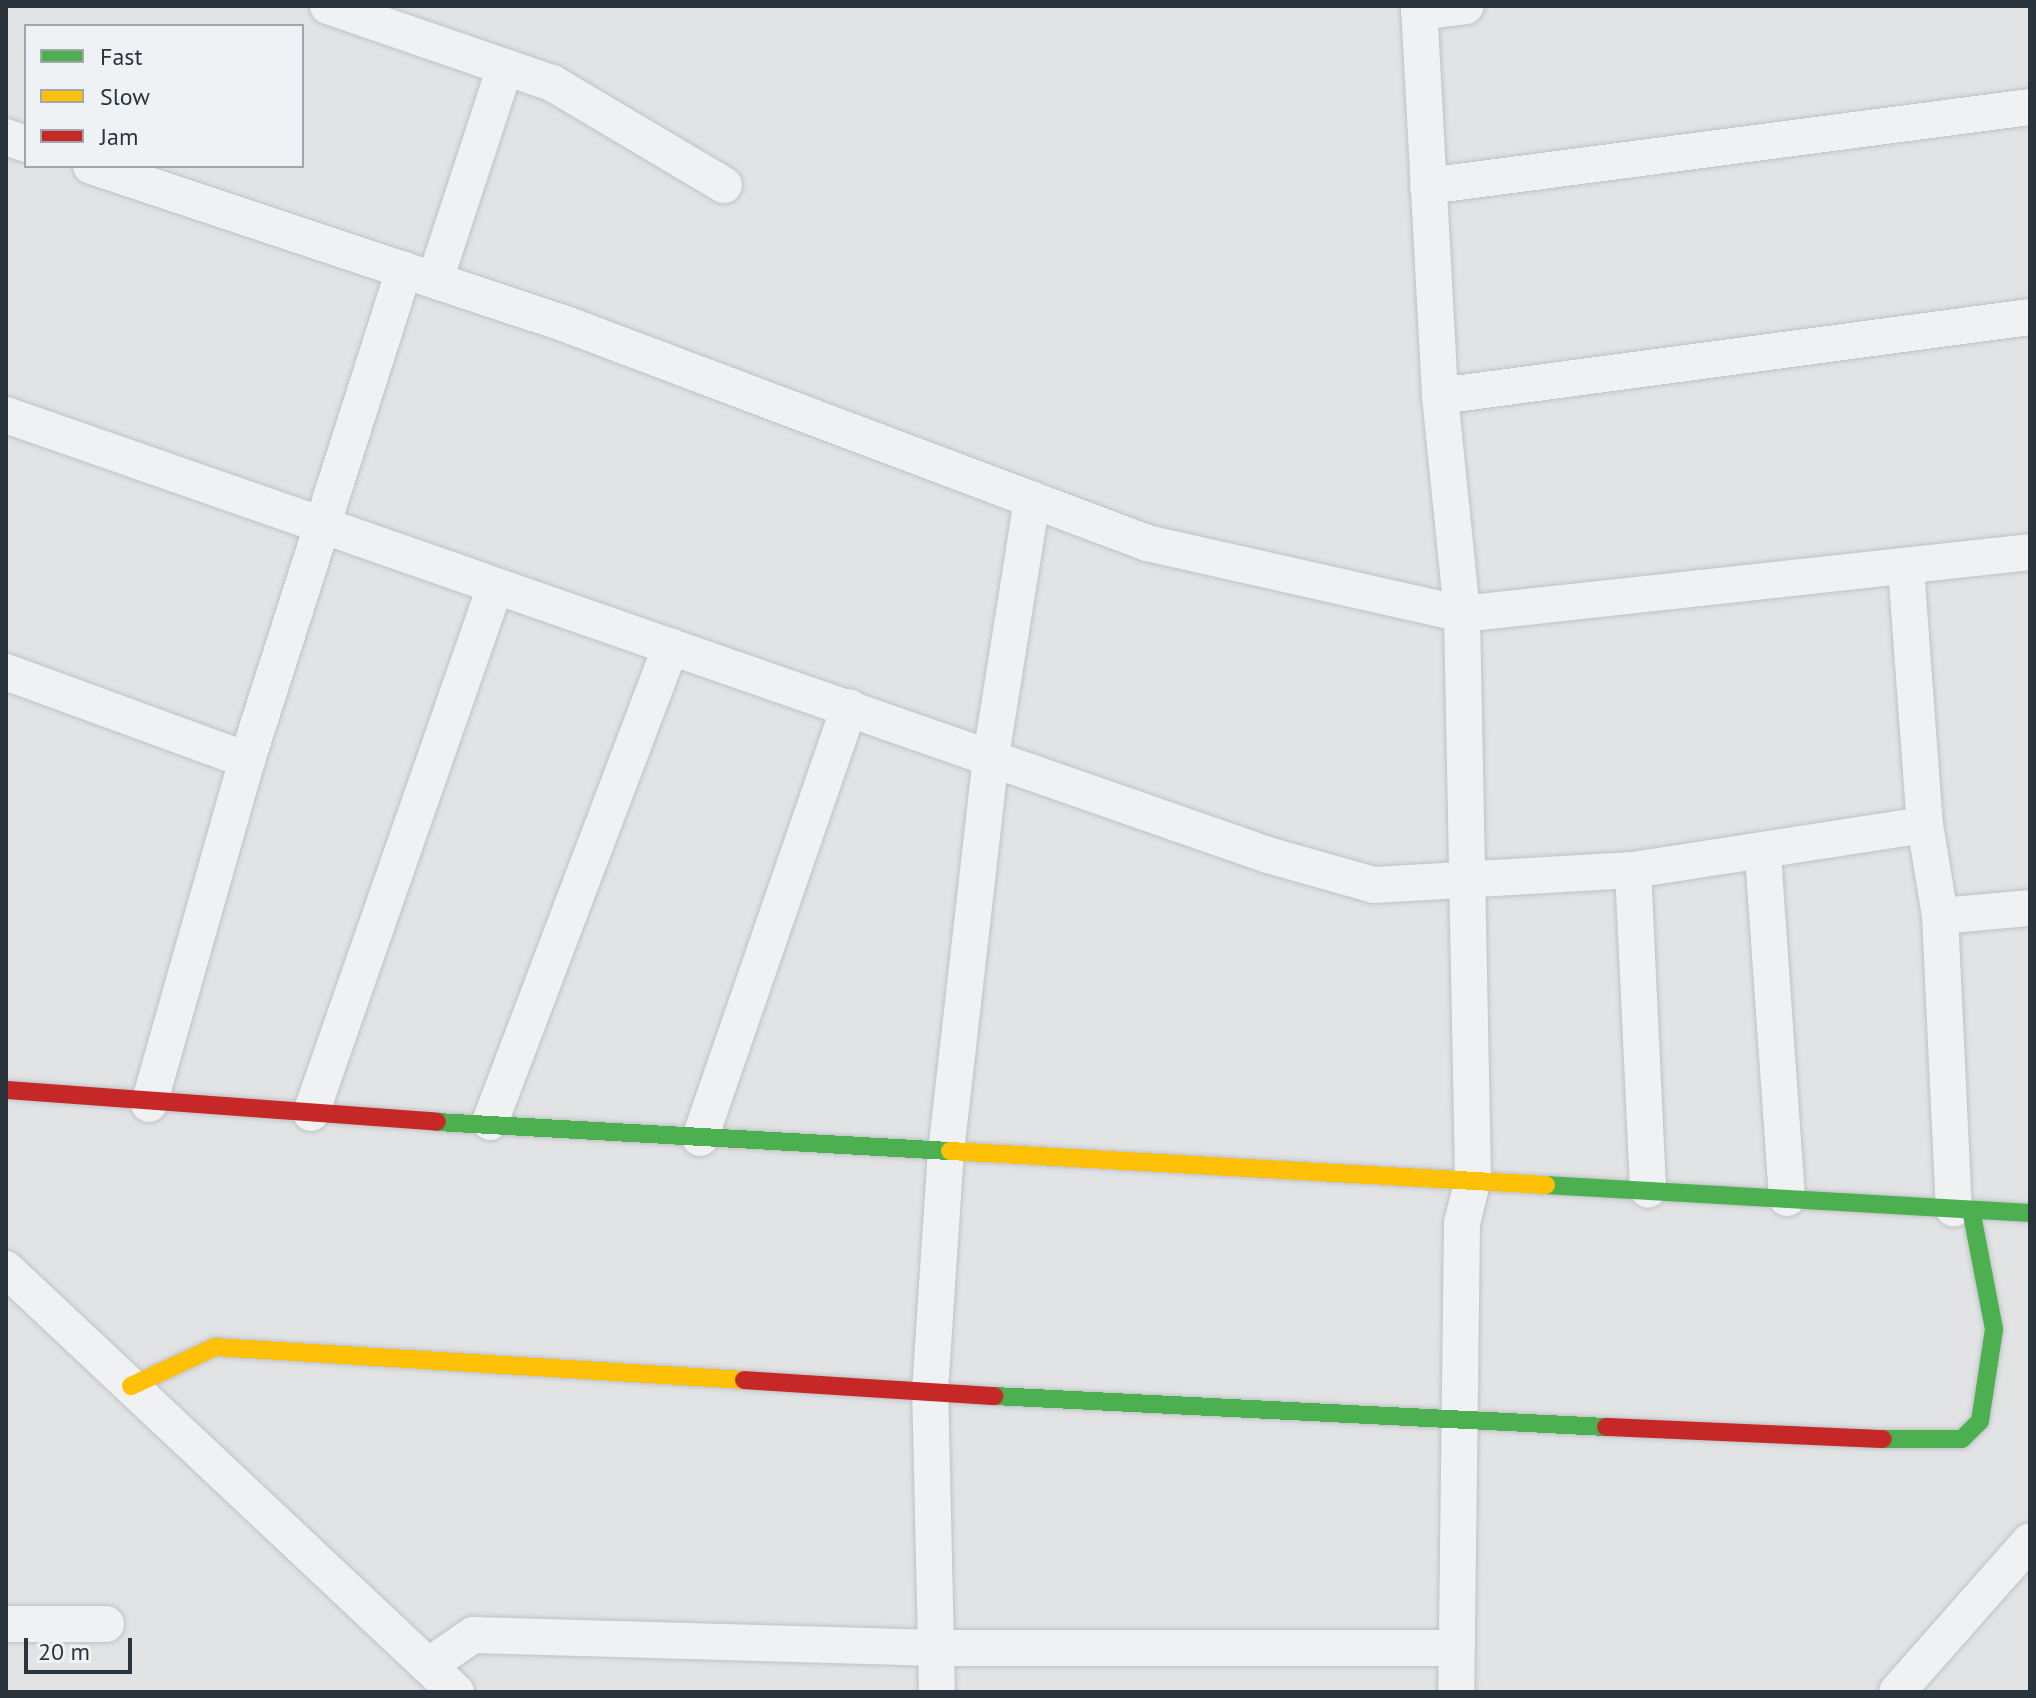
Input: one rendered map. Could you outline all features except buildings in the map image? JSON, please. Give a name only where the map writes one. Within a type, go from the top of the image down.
[{"type":"street","points":[[328,6],[552,83],[724,185]]},
{"type":"street","points":[[1456,1692],[1462,1223],[1473,1179],[1463,883],[1462,614],[1440,396],[1419,9],[1466,6]]},
{"type":"street","points":[[149,1104],[247,760],[321,527],[505,67]]},
{"type":"street","points":[[1428,186],[2030,107]]},
{"type":"street","points":[[97,168],[420,275],[1147,543],[1462,614],[1906,568],[2030,552]]},
{"type":"street","points":[[1440,396],[2030,317]]},
{"type":"street","points":[[6,415],[1268,855],[1374,885],[1463,883],[1633,870],[1763,855],[1925,825]]},
{"type":"street","points":[[937,1692],[939,1648],[930,1391],[946,1152],[991,756],[1032,499]]},
{"type":"street","points":[[131,1386],[215,1347],[1781,1439],[1962,1439],[1980,1421],[1994,1329],[1962,1209],[1940,916],[1925,825],[1906,568]]},
{"type":"street","points":[[311,1113],[495,587]]},
{"type":"street","points":[[490,1122],[671,646]]},
{"type":"street","points":[[6,672],[247,760]]},
{"type":"street","points":[[700,1138],[849,707]]},
{"type":"street","points":[[1763,855],[1787,1198]]},
{"type":"street","points":[[1633,870],[1648,1190]]},
{"type":"street","points":[[1940,916],[2030,908]]},
{"type":"street","points":[[6,1090],[149,1104],[490,1122],[700,1138],[1473,1179],[2030,1213]]},
{"type":"street","points":[[6,1269],[456,1692]]},
{"type":"street","points":[[1914,1688],[2030,1541]]},
{"type":"street","points":[[6,1624],[106,1624]]},
{"type":"street","points":[[428,1666],[473,1635],[939,1648],[1457,1648]]},
{"type":"traffic: fast","points":[[437,1122],[950,1151]]},
{"type":"traffic: fast","points":[[1546,1185],[2030,1213]]},
{"type":"traffic: fast","points":[[1883,1439],[1962,1439],[1980,1421],[1994,1329],[1971,1210]]},
{"type":"traffic: fast","points":[[994,1396],[1606,1427]]},
{"type":"traffic: slow","points":[[950,1151],[1546,1185]]},
{"type":"traffic: slow","points":[[131,1386],[215,1347],[744,1380]]},
{"type":"traffic: jam","points":[[6,1090],[437,1122]]},
{"type":"traffic: jam","points":[[744,1380],[994,1396]]},
{"type":"traffic: jam","points":[[1606,1427],[1883,1439]]}]
